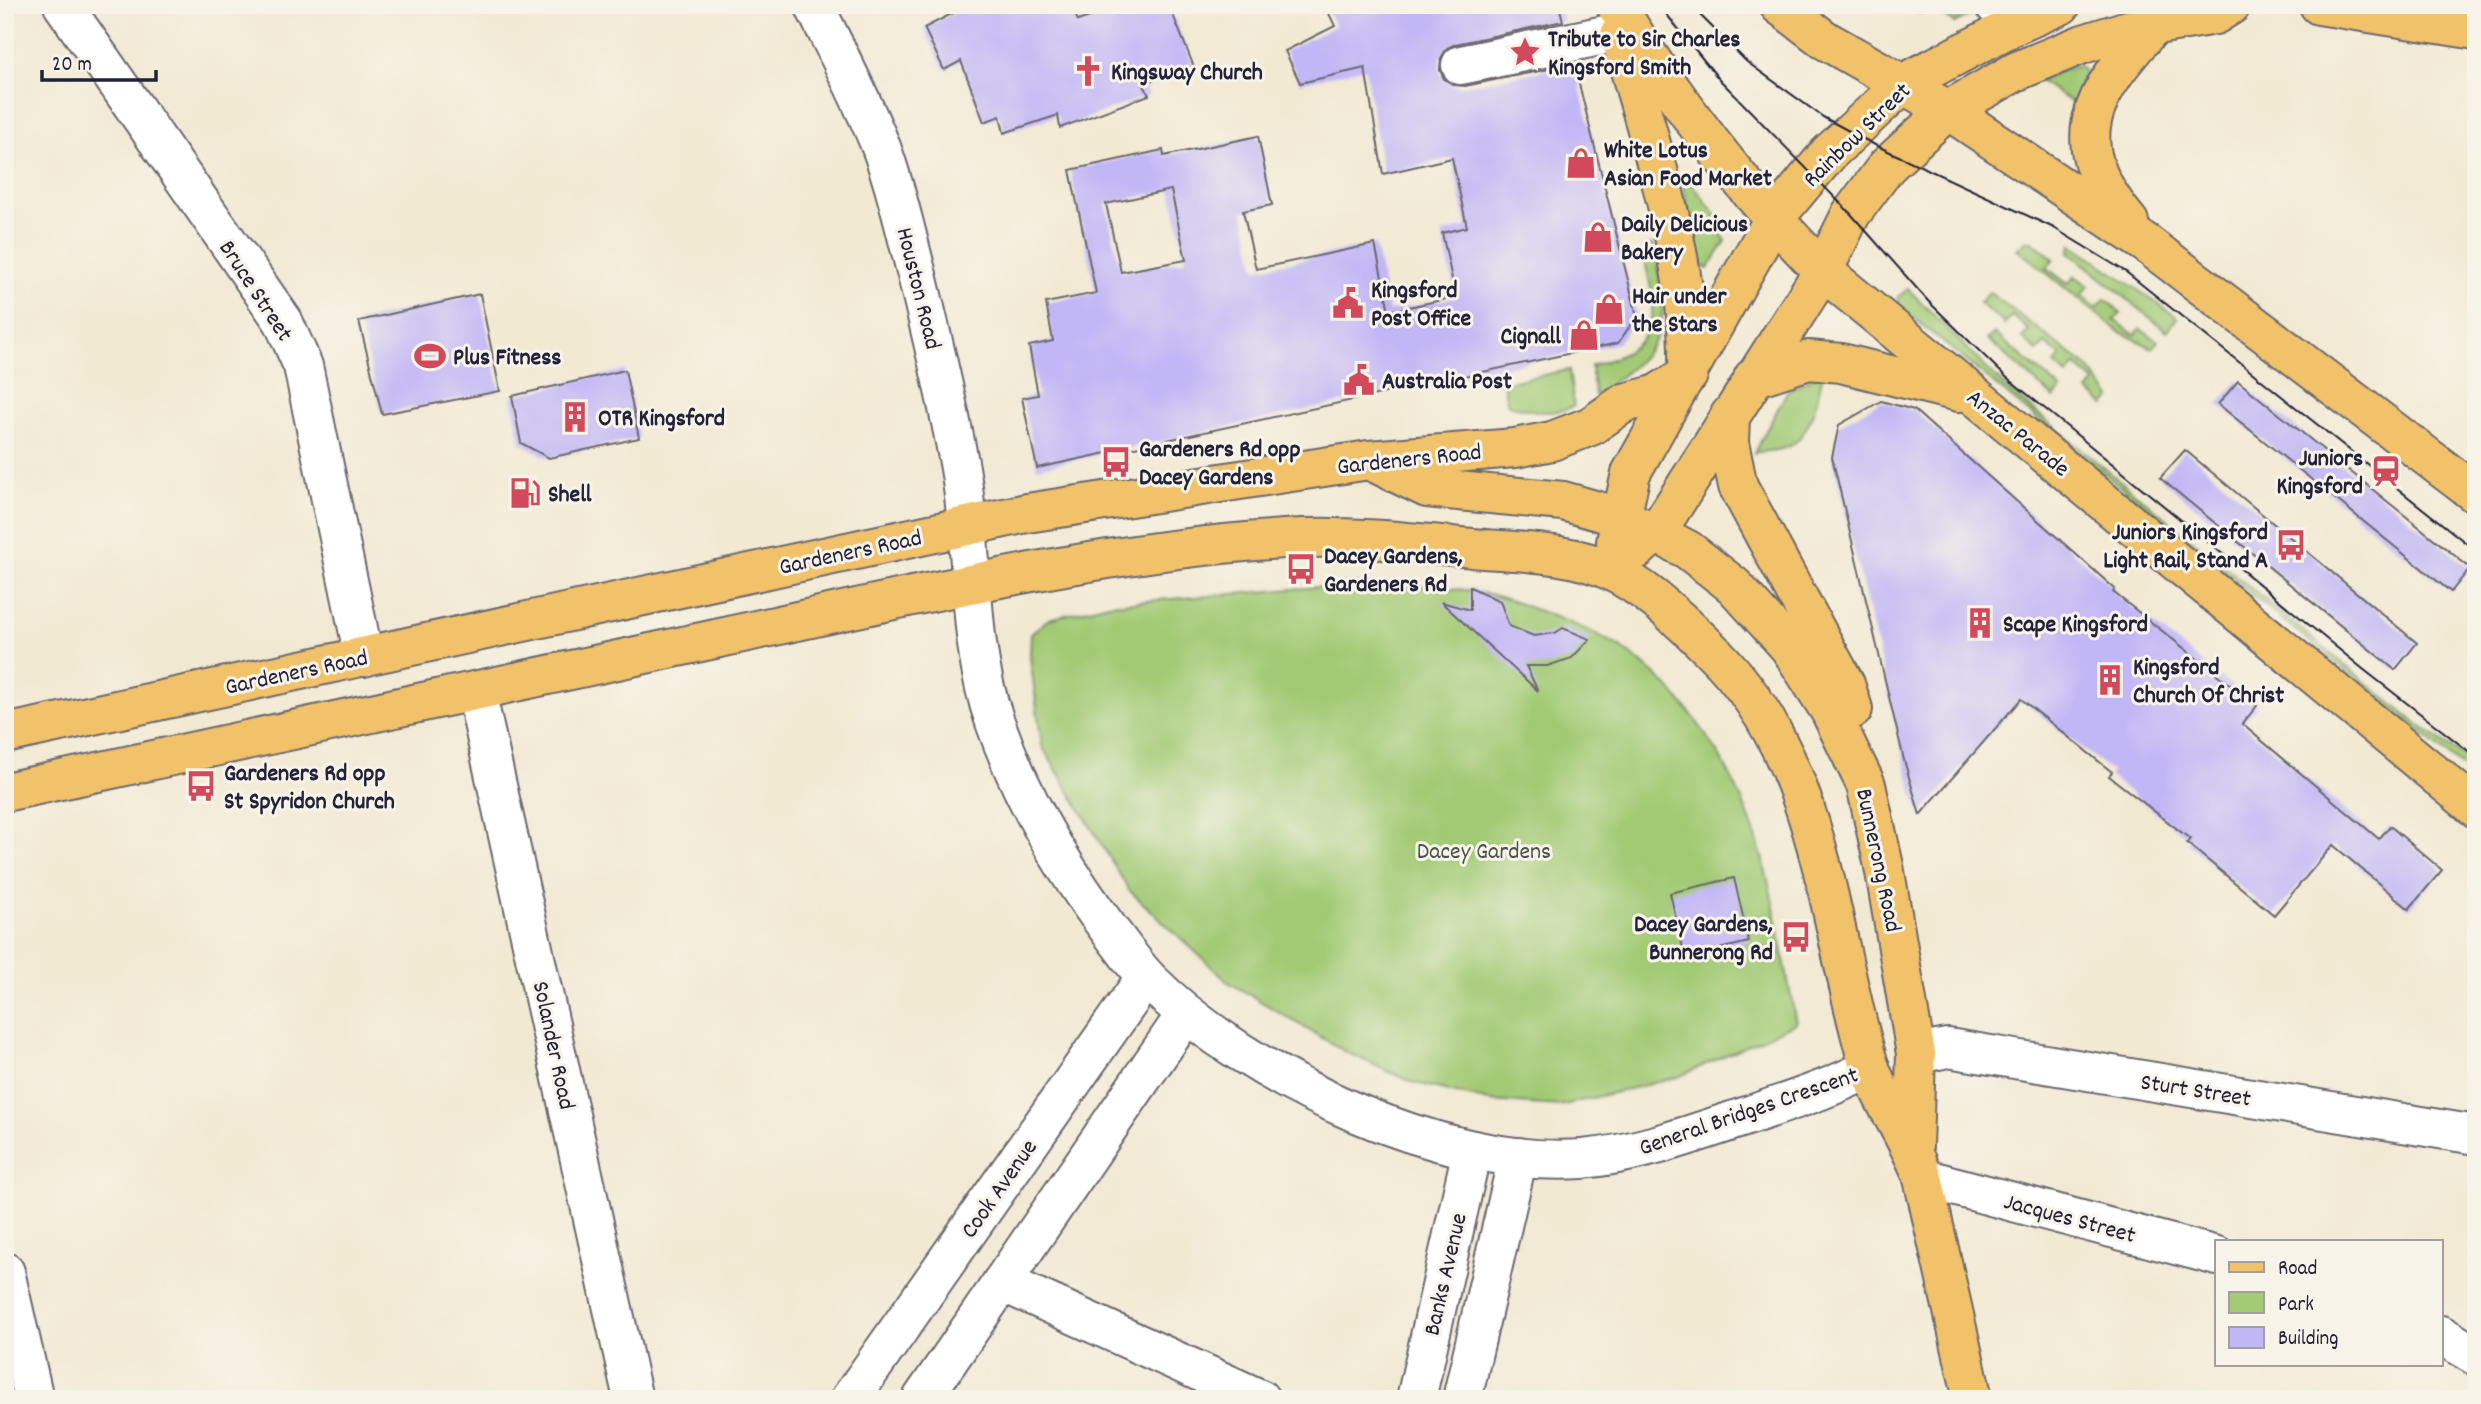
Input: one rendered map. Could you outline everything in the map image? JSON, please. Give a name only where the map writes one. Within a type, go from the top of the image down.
[{"type":"main road","points":[[1779,5],[1825,40],[1948,110],[2147,244],[2476,494]]},
{"type":"main road","name":"Rainbow Street","points":[[1773,220],[1829,153],[1904,83],[2005,15],[2061,5]]},
{"type":"main road","name":"Rainbow Street","points":[[1948,110],[2017,71],[2083,44],[2154,24],[2215,15],[2231,5]]},
{"type":"main road","points":[[2319,5],[2468,21]]},
{"type":"main road","points":[[1616,14],[1668,214],[1689,338],[1688,375]]},
{"type":"main road","name":"Anzac Parade","points":[[1616,14],[1680,105],[1773,220],[1823,271],[2476,808]]},
{"type":"main road","points":[[2147,244],[2112,202],[2088,147],[2090,120],[2105,85],[2154,24]]},
{"type":"main road","points":[[1612,571],[1656,533],[1823,271],[1862,197],[1886,166],[1948,110]]},
{"type":"main road","points":[[1612,571],[1619,517],[1631,473],[1773,220]]},
{"type":"main road","points":[[1754,378],[1809,360],[1841,363],[1975,396]]},
{"type":"main road","name":"Gardeners Road","points":[[5,734],[965,527],[1204,484],[1369,460],[1515,448],[1552,442],[1591,426],[1623,403],[1655,395],[1688,375]]},
{"type":"main road","points":[[1731,415],[1729,443],[1738,486],[1845,684],[1857,722],[1866,785]]},
{"type":"main road","name":"Bunnerong Road","points":[[1369,460],[1427,488],[1563,501],[1619,517],[1656,533],[1688,550],[1734,586],[1789,647],[1830,711],[1866,785],[1884,866],[1916,1054],[1918,1163],[1973,1399]]},
{"type":"main road","points":[[5,792],[1037,571],[1205,546],[1290,538],[1372,540],[1550,555],[1612,571]]},
{"type":"main road","name":"Bunnerong Road","points":[[1612,571],[1651,598],[1714,652],[1757,703],[1792,765],[1814,833],[1870,1068],[1918,1163]]},
{"type":"street","name":"Bruce Street","points":[[63,5],[283,321],[303,366],[364,657]]},
{"type":"street","name":"Houston Road","points":[[814,5],[879,142],[893,182],[929,324],[961,470],[971,586]]},
{"type":"street","points":[[1461,65],[1616,14]]},
{"type":"street","name":"General Bridges Crescent","points":[[971,586],[984,678],[994,719],[1030,808],[1062,864],[1146,977],[1186,1014],[1239,1052],[1352,1111],[1408,1132],[1472,1150],[1518,1157],[1580,1159],[1641,1150],[1833,1086],[1870,1068]]},
{"type":"street","name":"Solander Road","points":[[476,691],[633,1399]]},
{"type":"street","name":"Cook Avenue","points":[[850,1399],[1146,977]]},
{"type":"street","points":[[922,1399],[1186,1014]]},
{"type":"street","name":"Sturt Street","points":[[1916,1054],[1948,1048],[2476,1135]]},
{"type":"street","name":"Banks Avenue","points":[[1416,1399],[1472,1150]]},
{"type":"street","name":"Banks Avenue","points":[[1462,1399],[1518,1157]]},
{"type":"street","name":"Jacques Street","points":[[1918,1163],[2215,1255]]},
{"type":"street","points":[[5,1272],[34,1399]]},
{"type":"street","points":[[1002,1282],[1259,1399]]},
{"type":"street","points":[[2442,1336],[2476,1356]]},
{"type":"green space","points":[[1908,5],[1966,5],[1973,14],[1954,23],[1934,10],[1919,13]]},
{"type":"green space","points":[[2078,65],[2084,71],[2073,103],[2038,80]]},
{"type":"green space","points":[[1687,178],[1720,220],[1715,224],[1726,241],[1708,269],[1703,267],[1681,179]]},
{"type":"green space","points":[[2026,241],[2032,241],[2054,259],[2047,268],[2068,284],[2075,276],[2089,286],[2081,295],[2097,308],[2105,299],[2121,313],[2114,320],[2135,335],[2140,329],[2158,341],[2152,348],[2118,331],[2017,249]]},
{"type":"green space","points":[[1653,244],[1662,297],[1658,333],[1637,363],[1595,396],[1591,366],[1628,351],[1644,336],[1649,325],[1652,296],[1644,247]]},
{"type":"green space","points":[[2072,244],[2178,318],[2167,331],[2069,252]]},
{"type":"green space","points":[[1908,289],[2003,385],[2413,721],[2476,765],[2476,778],[1899,306],[1898,297]]},
{"type":"green space","points":[[1989,292],[2089,368],[2111,398],[2105,405],[2088,391],[2095,382],[2075,365],[2067,375],[2055,364],[2061,356],[2045,343],[2037,351],[2022,338],[2029,330],[2012,316],[2005,324],[1979,303]]},
{"type":"green space","points":[[1995,334],[2061,389],[2054,398],[1987,339]]},
{"type":"green space","points":[[1569,370],[1574,406],[1549,412],[1508,405],[1503,383]]},
{"type":"green space","points":[[1823,372],[1813,414],[1803,434],[1788,447],[1754,453],[1788,390]]},
{"type":"green space","name":"Dacey Gardens","points":[[1354,584],[1452,588],[1490,594],[1600,636],[1629,654],[1656,676],[1681,701],[1703,730],[1722,761],[1752,825],[1772,898],[1796,1023],[1678,1077],[1560,1106],[1489,1101],[1412,1082],[1346,1052],[1228,982],[1129,890],[1042,746],[1030,657],[1031,633],[1049,619],[1109,604]]},
{"type":"building","name":"Kingsway Church","points":[[969,5],[1071,5],[1078,21],[1124,5],[1169,5],[1194,67],[1143,83],[1149,95],[1060,128],[1058,115],[1004,133],[1000,116],[984,122],[961,61],[944,70],[924,28]]},
{"type":"building","points":[[1325,5],[1559,5],[1563,21],[1456,44],[1447,48],[1441,58],[1440,70],[1444,79],[1454,85],[1465,86],[1574,64],[1637,316],[1618,343],[1037,468],[1022,398],[1038,395],[1029,346],[1053,341],[1046,303],[1096,293],[1070,170],[1163,150],[1164,156],[1258,136],[1272,205],[1243,211],[1256,269],[1375,244],[1389,311],[1456,297],[1442,233],[1467,227],[1452,158],[1383,174],[1365,68],[1300,83],[1285,51],[1335,26]],"holes":[[[1171,190],[1186,260],[1121,272],[1106,204]]]},
{"type":"building","name":"Plus Fitness","points":[[480,294],[500,391],[382,414],[359,321]]},
{"type":"building","name":"OTR Kingsford","points":[[625,370],[639,438],[549,458],[521,443],[512,396]]},
{"type":"building","points":[[2238,381],[2470,568],[2451,592],[2218,404]]},
{"type":"building","points":[[1881,401],[1914,410],[2115,589],[2113,592],[2257,706],[2242,724],[2379,839],[2390,826],[2442,870],[2409,909],[2333,845],[2274,915],[2187,843],[2190,839],[2109,776],[2112,772],[2021,699],[1920,815],[1904,760],[1832,457],[1839,425]]},
{"type":"building","points":[[2185,450],[2417,643],[2395,670],[2160,478]]},
{"type":"building","points":[[1470,587],[1500,601],[1509,626],[1534,636],[1555,633],[1563,628],[1590,639],[1572,658],[1547,666],[1526,666],[1538,691],[1441,602],[1470,610]]},
{"type":"building","points":[[1734,878],[1749,942],[1685,957],[1670,893]]},
{"type":"tram line","points":[[1659,5],[1719,79],[1851,214],[1928,301],[2005,376],[2363,669],[2476,757]]},
{"type":"tram line","points":[[1690,5],[1747,62],[1823,117],[1875,145],[2054,228],[2126,272],[2476,551]]},
{"type":"place","name":"Tribute to Sir Charles Kingsford Smith","points":[[1525,52]]},
{"type":"place","name":"Kingsway Church","points":[[1088,71]]},
{"type":"place","name":"White Lotus Asian Food Market","points":[[1581,163]]},
{"type":"place","name":"Daily Delicious Bakery","points":[[1598,237]]},
{"type":"place","name":"Kingsford Post Office","points":[[1348,303]]},
{"type":"place","name":"Hair under the Stars","points":[[1609,309]]},
{"type":"place","name":"Cignall","points":[[1584,335]]},
{"type":"place","name":"Plus Fitness","points":[[430,356]]},
{"type":"place","name":"Australia Post","points":[[1359,380]]},
{"type":"place","name":"OTR Kingsford","points":[[575,417]]},
{"type":"place","name":"Gardeners Rd opp Dacey Gardens","points":[[1116,462]]},
{"type":"place","name":"Juniors Kingsford","points":[[2386,471]]},
{"type":"place","name":"Shell","points":[[525,493]]},
{"type":"place","name":"Juniors Kingsford Light Rail, Stand A","points":[[2291,545]]},
{"type":"place","name":"Dacey Gardens, Gardeners Rd","points":[[1301,569]]},
{"type":"place","name":"Scape Kingsford","points":[[1980,623]]},
{"type":"place","name":"Kingsford Church Of Christ","points":[[2110,680]]},
{"type":"place","name":"Gardeners Rd opp St Spyridon Church","points":[[201,786]]},
{"type":"place","name":"Dacey Gardens, Bunnerong Rd","points":[[1796,937]]}]
